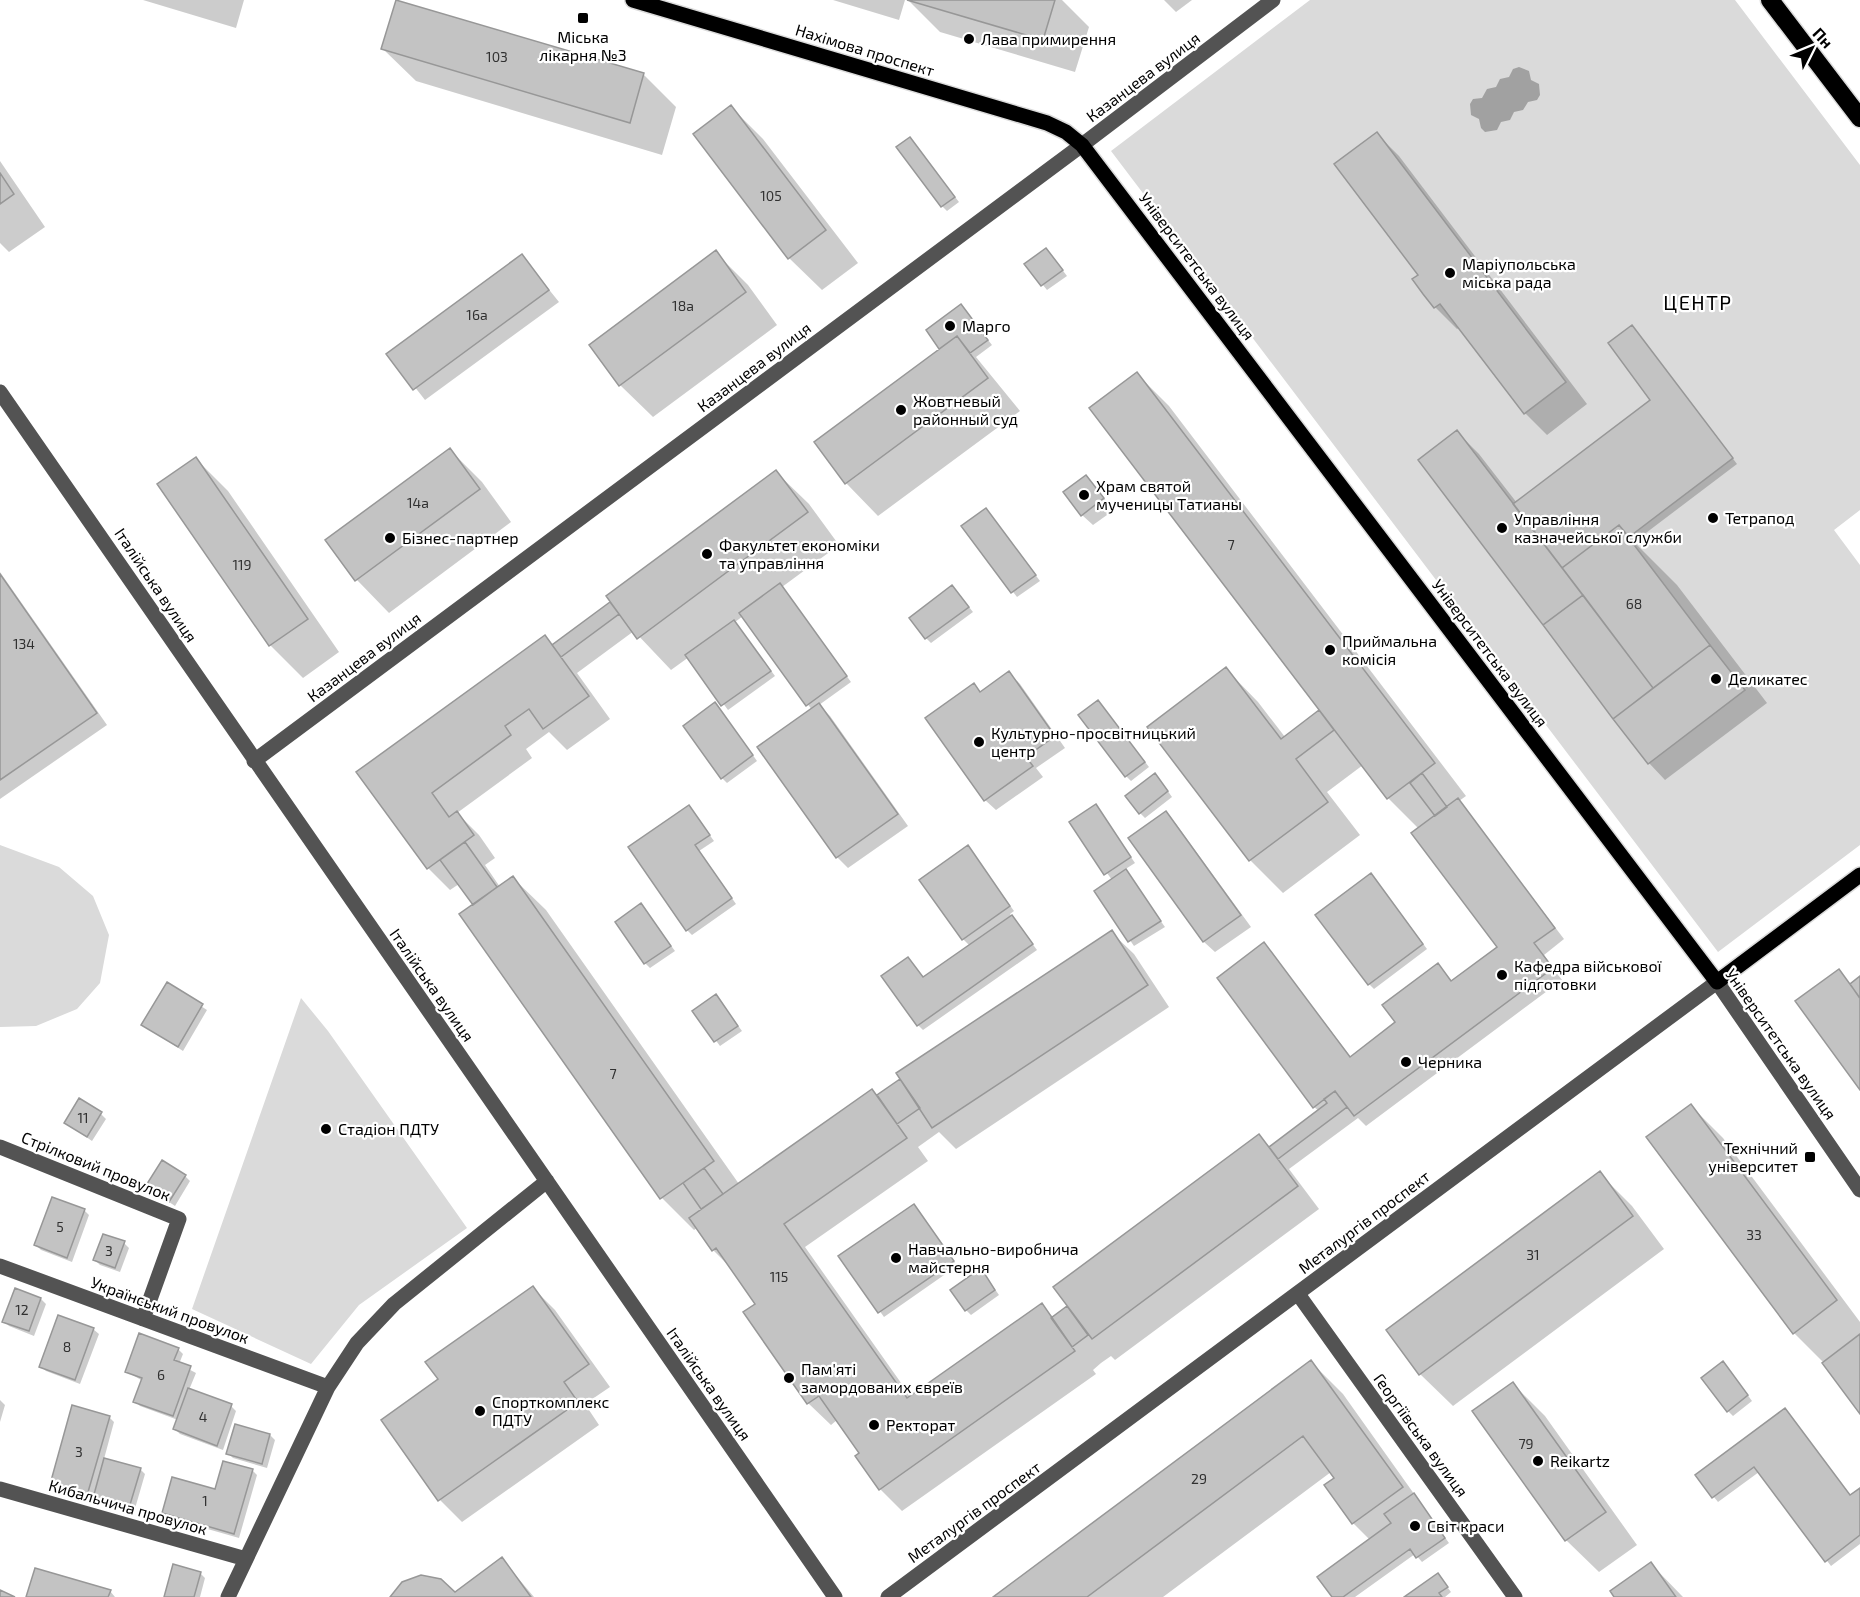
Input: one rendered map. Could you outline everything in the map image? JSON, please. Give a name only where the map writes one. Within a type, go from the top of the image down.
[{"type":"highway","points":[[1770,0],[1860,118]]},
{"type":"main road","name":"Нахімова проспект","points":[[633,0],[1047,123],[1066,132],[1082,145]]},
{"type":"main road","name":"Університетська вулиця","points":[[1082,145],[1717,982]]},
{"type":"main road","name":"Металургів проспект","points":[[1717,982],[1860,875]]},
{"type":"street","name":"Казанцева вулиця","points":[[254,761],[1082,145],[1273,0]]},
{"type":"street","name":"Італійська вулиця","points":[[0,392],[835,1597]]},
{"type":"street","name":"Університетська вулиця","points":[[1717,982],[1860,1190]]},
{"type":"street","name":"Металургів проспект","points":[[888,1597],[1717,982]]},
{"type":"street","name":"Стрілковий провулок","points":[[0,1147],[180,1219],[143,1319]]},
{"type":"street","points":[[228,1597],[328,1387],[357,1343],[394,1304],[547,1181]]},
{"type":"street","name":"Український провулок","points":[[0,1266],[328,1387]]},
{"type":"street","name":"Георгіївська вулиця","points":[[1298,1293],[1515,1597]]},
{"type":"street","name":"Кибальчича провулок","points":[[0,1489],[246,1559]]},
{"type":"shaded area","points":[[1310,0],[1735,0],[1860,165],[1860,510],[1834,530],[1860,565],[1860,845],[1718,952],[1111,151]]},
{"type":"shaded area","points":[[1519,67],[1529,71],[1531,80],[1539,84],[1540,95],[1537,100],[1528,102],[1523,110],[1514,112],[1510,120],[1501,122],[1497,130],[1485,132],[1481,128],[1479,119],[1471,115],[1470,104],[1473,99],[1482,98],[1487,89],[1496,87],[1500,79],[1509,77],[1513,69]]},
{"type":"shaded area","points":[[0,845],[59,867],[93,896],[109,935],[100,983],[77,1009],[36,1026],[0,1027]]},
{"type":"shaded area","name":"Стадіон ПДТУ","points":[[301,998],[328,1031],[467,1228],[359,1305],[311,1364],[192,1309]]},
{"type":"building","points":[[396,0],[644,73],[630,123],[381,49]]},
{"type":"building","points":[[907,0],[1055,0],[1043,40]]},
{"type":"building","points":[[731,105],[826,230],[788,259],[693,134]]},
{"type":"building","points":[[1377,132],[1566,382],[1524,414],[1440,304],[1434,308],[1423,294],[1412,279],[1418,275],[1334,164]]},
{"type":"building","points":[[910,137],[955,197],[941,207],[896,147]]},
{"type":"building","points":[[0,173],[14,194],[0,204]]},
{"type":"building","points":[[1046,248],[1063,270],[1041,286],[1024,264]]},
{"type":"building","points":[[716,250],[746,292],[619,386],[589,345]]},
{"type":"building","points":[[522,254],[549,290],[413,390],[386,354]]},
{"type":"building","points":[[961,304],[988,340],[970,353],[957,336],[939,349],[926,330]]},
{"type":"building","points":[[1632,325],[1733,458],[1629,537],[1619,525],[1562,568],[1513,504],[1650,400],[1608,343]]},
{"type":"building","name":"Жовтневый районный суд","points":[[957,336],[988,378],[845,484],[814,442]]},
{"type":"building","points":[[1137,372],[1435,763],[1387,799],[1089,408]]},
{"type":"building","points":[[1457,430],[1583,595],[1543,625],[1418,460]]},
{"type":"building","points":[[450,448],[480,489],[355,581],[325,540]]},
{"type":"building","points":[[196,457],[308,619],[269,646],[157,484]]},
{"type":"building","points":[[776,470],[808,512],[637,639],[606,596]]},
{"type":"building","name":"Храм святой мученицы Татианы","points":[[1086,475],[1104,498],[1081,516],[1063,492]]},
{"type":"building","points":[[986,508],[1036,575],[1011,593],[961,526]]},
{"type":"building","points":[[1619,525],[1710,645],[1653,688],[1562,568]]},
{"type":"building","points":[[0,574],[97,713],[0,780]]},
{"type":"building","points":[[780,583],[847,676],[806,706],[739,613]]},
{"type":"building","points":[[952,585],[969,607],[925,639],[909,618]]},
{"type":"building","points":[[1583,595],[1653,688],[1613,719],[1543,625]]},
{"type":"building","points":[[610,602],[619,614],[561,657],[552,645]]},
{"type":"building","points":[[734,620],[771,671],[721,706],[685,655]]},
{"type":"building","points":[[545,635],[589,696],[543,729],[529,709],[505,726],[511,735],[432,793],[449,817],[457,811],[474,835],[427,869],[356,772]]},
{"type":"building","points":[[1710,645],[1745,690],[1648,764],[1613,719]]},
{"type":"building","points":[[1226,667],[1281,739],[1319,710],[1334,730],[1296,759],[1328,802],[1249,861],[1147,727]]},
{"type":"building","points":[[1009,671],[1055,736],[1026,757],[1033,766],[984,801],[925,718],[974,683],[980,692]]},
{"type":"building","points":[[1098,700],[1145,762],[1125,777],[1078,715]]},
{"type":"building","points":[[715,702],[753,755],[721,779],[683,726]]},
{"type":"building","points":[[819,703],[898,814],[836,858],[757,747]]},
{"type":"building","points":[[1155,773],[1168,791],[1139,814],[1125,796]]},
{"type":"building","points":[[1422,773],[1447,807],[1435,816],[1410,783]]},
{"type":"building","points":[[1458,798],[1555,928],[1534,943],[1553,968],[1354,1116],[1335,1091],[1313,1108],[1217,978],[1264,942],[1350,1057],[1395,1022],[1382,1005],[1438,963],[1451,981],[1497,947],[1411,833]]},
{"type":"building","points":[[1096,804],[1131,857],[1104,875],[1069,822]]},
{"type":"building","points":[[689,805],[710,835],[695,845],[732,898],[686,931],[628,847]]},
{"type":"building","points":[[1166,811],[1241,915],[1203,942],[1128,838]]},
{"type":"building","points":[[465,842],[497,887],[473,905],[440,860]]},
{"type":"building","points":[[968,845],[1010,906],[962,940],[919,880]]},
{"type":"building","points":[[1126,869],[1161,921],[1128,942],[1094,891]]},
{"type":"building","points":[[1371,873],[1423,944],[1368,985],[1315,915]]},
{"type":"building","points":[[513,876],[714,1161],[660,1199],[459,914]]},
{"type":"building","points":[[641,903],[671,946],[644,964],[615,922]]},
{"type":"building","points":[[1012,915],[1033,944],[917,1026],[881,976],[908,957],[923,977]]},
{"type":"building","points":[[1112,930],[1148,985],[932,1128],[896,1073]]},
{"type":"building","points":[[1839,969],[1860,998],[1860,1090],[1795,1001]]},
{"type":"building","points":[[1860,976],[1860,996],[1859,997],[1850,984]]},
{"type":"building","points":[[167,982],[203,1004],[178,1047],[141,1025]]},
{"type":"building","points":[[716,994],[738,1026],[714,1042],[692,1011]]},
{"type":"building","points":[[900,1079],[920,1108],[897,1124],[877,1095]]},
{"type":"building","points":[[872,1089],[907,1138],[784,1224],[907,1398],[1042,1303],[1075,1351],[879,1490],[855,1456],[859,1453],[819,1396],[807,1404],[743,1312],[755,1304],[716,1248],[712,1251],[689,1218]]},
{"type":"building","points":[[1335,1091],[1347,1107],[1278,1159],[1269,1147],[1327,1103],[1324,1099]]},
{"type":"building","points":[[79,1098],[102,1112],[87,1137],[64,1123]]},
{"type":"building","points":[[1691,1104],[1837,1300],[1793,1334],[1646,1137]]},
{"type":"building","points":[[1259,1134],[1298,1186],[1092,1339],[1053,1287]]},
{"type":"building","points":[[162,1160],[186,1175],[169,1202],[145,1187]]},
{"type":"building","points":[[704,1168],[723,1194],[701,1209],[683,1183]]},
{"type":"building","points":[[1600,1171],[1633,1216],[1419,1375],[1386,1330]]},
{"type":"building","points":[[52,1197],[85,1209],[67,1258],[34,1245]]},
{"type":"building","points":[[914,1204],[954,1261],[878,1313],[838,1256]]},
{"type":"building","points":[[103,1234],[125,1241],[115,1268],[93,1260]]},
{"type":"building","points":[[981,1268],[995,1290],[965,1311],[950,1290]]},
{"type":"building","points":[[533,1286],[589,1364],[564,1382],[578,1402],[438,1501],[381,1420],[438,1379],[425,1362]]},
{"type":"building","points":[[15,1288],[41,1298],[29,1331],[2,1322]]},
{"type":"building","points":[[1067,1306],[1088,1335],[1072,1347],[1051,1318]]},
{"type":"building","points":[[58,1315],[94,1328],[75,1380],[39,1367]]},
{"type":"building","points":[[139,1333],[179,1348],[174,1360],[191,1366],[173,1416],[133,1402],[142,1378],[125,1372]]},
{"type":"building","points":[[1860,1334],[1860,1414],[1822,1363]]},
{"type":"building","points":[[1311,1360],[1403,1487],[1352,1524],[1324,1485],[1334,1478],[1303,1436],[1087,1597],[993,1597]]},
{"type":"building","points":[[1723,1361],[1748,1395],[1727,1412],[1701,1378]]},
{"type":"building","points":[[1513,1382],[1606,1512],[1565,1541],[1472,1411]]},
{"type":"building","points":[[188,1388],[232,1404],[217,1446],[173,1429]]},
{"type":"building","points":[[72,1405],[110,1416],[86,1499],[49,1488]]},
{"type":"building","points":[[1785,1408],[1850,1495],[1860,1488],[1860,1535],[1825,1562],[1754,1467],[1712,1498],[1695,1475]]},
{"type":"building","points":[[235,1424],[270,1434],[262,1464],[226,1454]]},
{"type":"building","points":[[104,1458],[141,1468],[129,1508],[93,1498]]},
{"type":"building","points":[[223,1461],[253,1469],[234,1534],[162,1513],[172,1477],[215,1489]]},
{"type":"building","points":[[1414,1493],[1445,1538],[1416,1558],[1410,1549],[1343,1597],[1332,1597],[1317,1577],[1391,1523],[1384,1514]]},
{"type":"building","points":[[502,1557],[531,1597],[390,1597],[402,1582],[421,1575],[441,1579],[455,1592]]},
{"type":"building","points":[[1651,1562],[1676,1597],[1614,1597],[1610,1591]]},
{"type":"building","points":[[173,1564],[201,1572],[194,1597],[164,1597]]},
{"type":"building","points":[[35,1568],[111,1590],[108,1597],[26,1597]]},
{"type":"building","points":[[1438,1573],[1448,1587],[1439,1593],[1442,1597],[1404,1597]]},
{"type":"building","points":[[0,1590],[15,1597],[0,1597]]},
{"type":"place","name":"Міська лікарня №3","points":[[583,18]]},
{"type":"place","name":"Лава примирення","points":[[969,39]]},
{"type":"place","name":"Маріупольська міська рада","points":[[1450,273]]},
{"type":"place","name":"Марго","points":[[950,326]]},
{"type":"place","name":"Жовтневый районный суд","points":[[901,410]]},
{"type":"place","name":"Храм святой мученицы Татианы","points":[[1084,495]]},
{"type":"place","name":"Тетрапод","points":[[1713,518]]},
{"type":"place","name":"Управління казначейської служби","points":[[1502,528]]},
{"type":"place","name":"Бізнес-партнер","points":[[390,538]]},
{"type":"place","name":"Факультет економіки та управління","points":[[707,554]]},
{"type":"place","name":"Приймальна комісія","points":[[1330,650]]},
{"type":"place","name":"Деликатес","points":[[1716,679]]},
{"type":"place","name":"Культурно-просвітницький центр","points":[[979,742]]},
{"type":"place","name":"Кафедра військової підготовки","points":[[1502,975]]},
{"type":"place","name":"Черника","points":[[1406,1062]]},
{"type":"place","name":"Стадіон ПДТУ","points":[[326,1129]]},
{"type":"place","name":"Технічний університет","points":[[1810,1157]]},
{"type":"place","name":"Навчально-виробнича майстерня","points":[[896,1258]]},
{"type":"place","name":"Пам'яті замордованих євреїв","points":[[789,1378]]},
{"type":"place","name":"Спорткомплекс ПДТУ","points":[[480,1411]]},
{"type":"place","name":"Ректорат","points":[[874,1425]]},
{"type":"place","name":"Reikartz","points":[[1538,1461]]},
{"type":"place","name":"Свiт краси","points":[[1415,1526]]},
{"type":"district","name":"ЦЕНТР","points":[[1698,303]]}]
